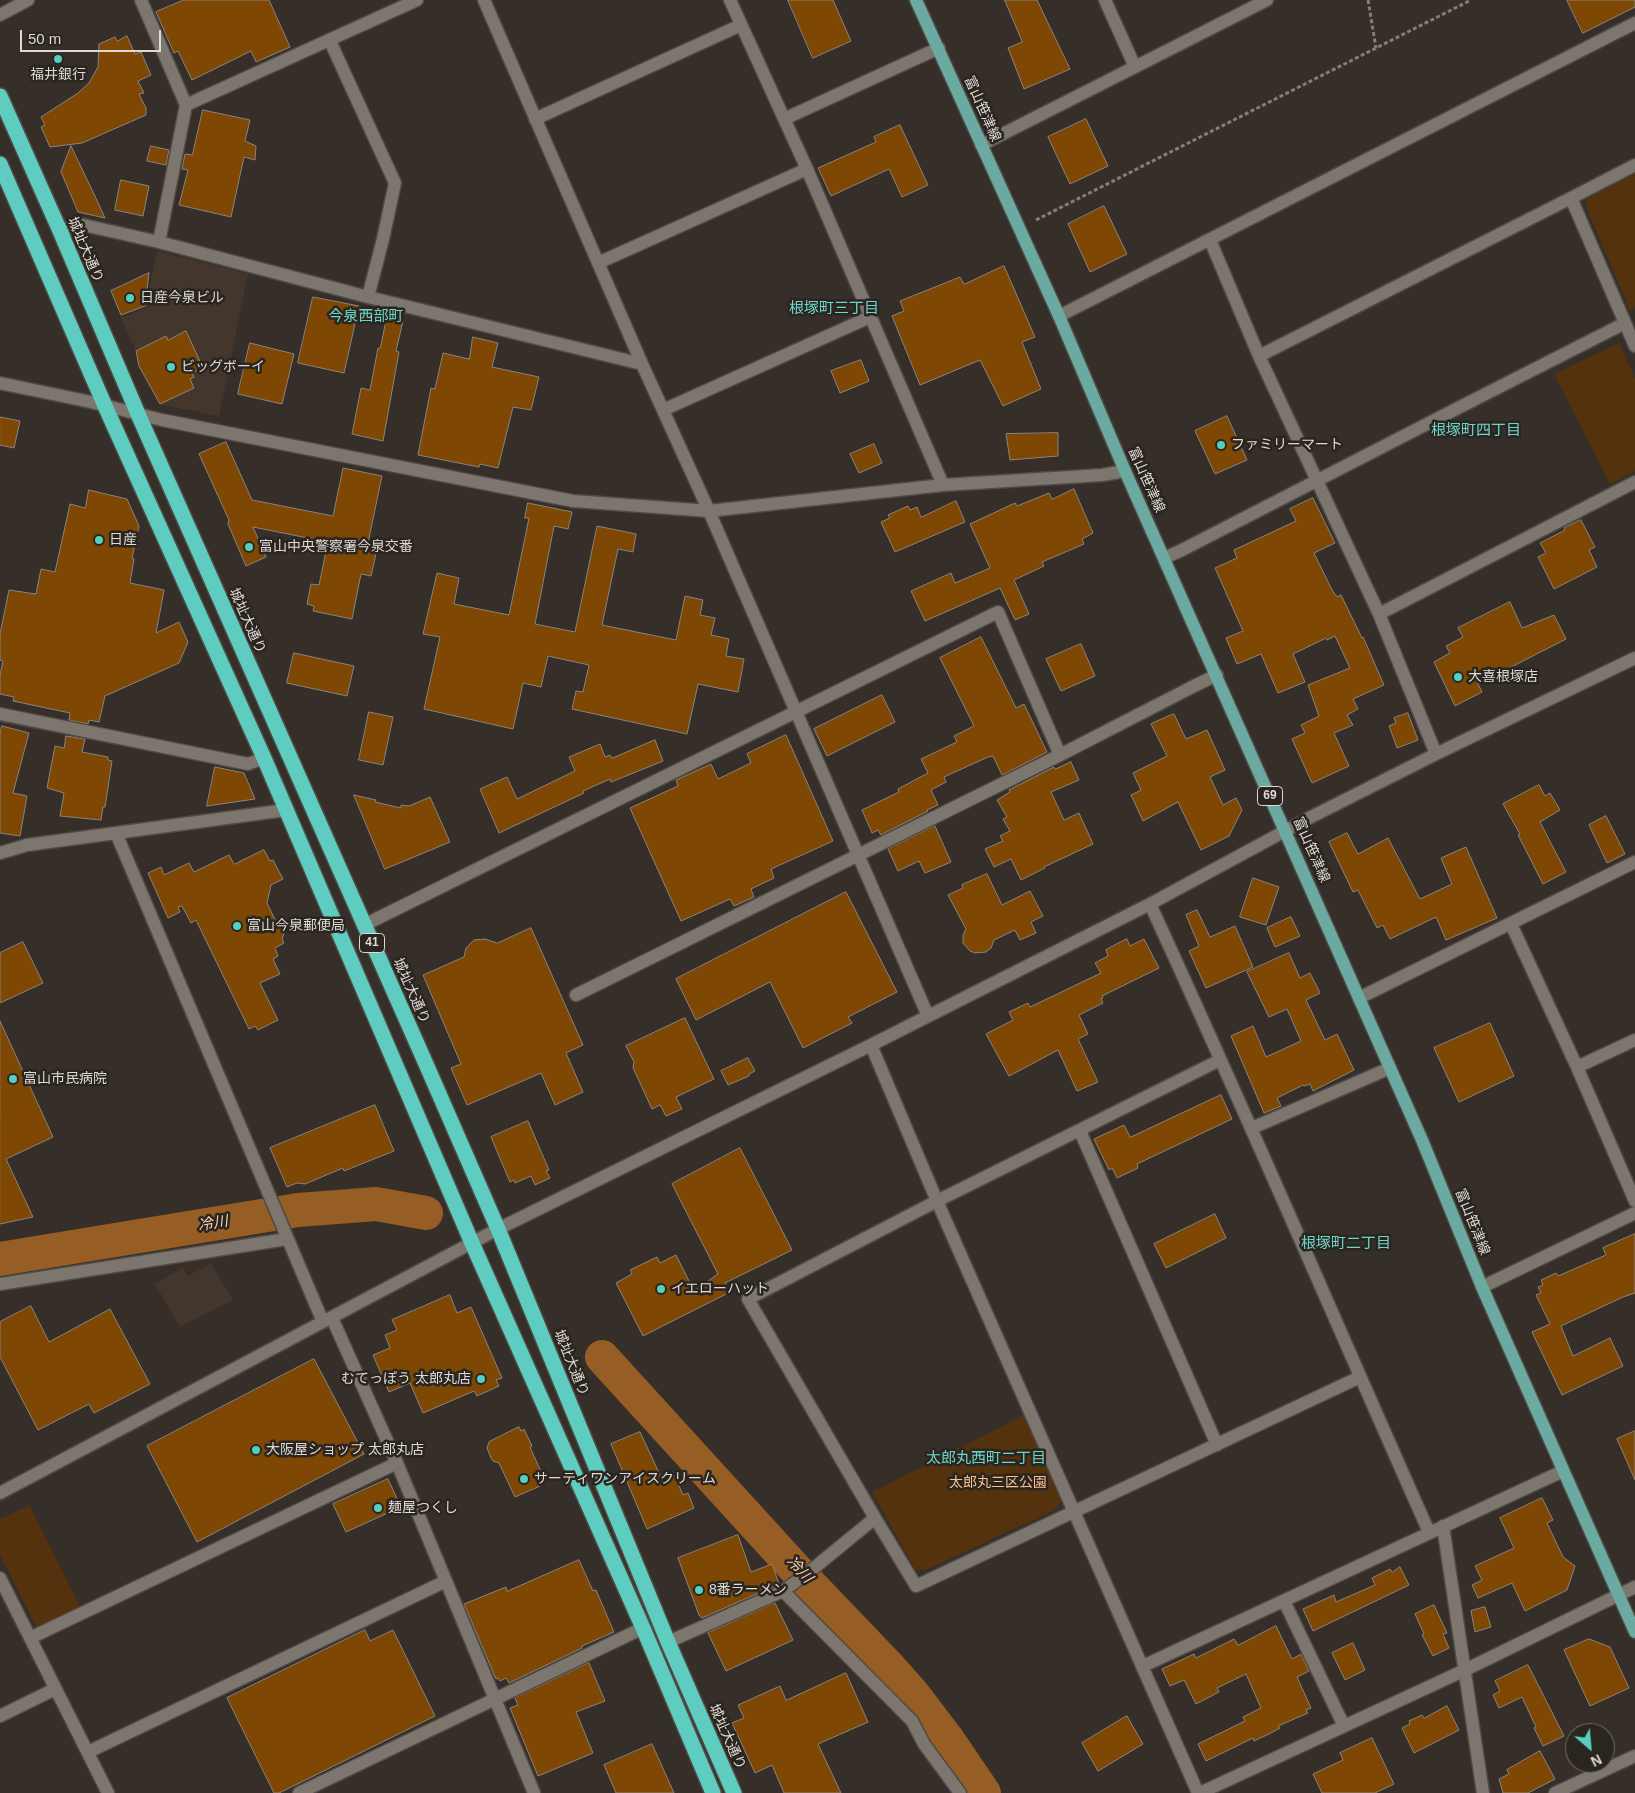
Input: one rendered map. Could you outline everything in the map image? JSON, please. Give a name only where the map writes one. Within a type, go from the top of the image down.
[{"type":"highway","name":"城址大通り","points":[[0,96],[138,414],[498,1229],[668,1642],[734,1793]]},
{"type":"highway","name":"41","points":[[0,164],[105,406],[264,758],[472,1243],[643,1628],[713,1793]]},
{"type":"main road","name":"富山笹津線","points":[[916,0],[1059,316],[1125,471],[1422,1140],[1482,1287],[1635,1632]]},
{"type":"street","points":[[0,15],[28,0]]},
{"type":"street","points":[[141,0],[186,105],[159,242]]},
{"type":"street","points":[[186,105],[417,0]]},
{"type":"street","points":[[484,0],[662,410],[709,511],[928,1016]]},
{"type":"street","points":[[730,0],[807,169],[943,485]]},
{"type":"street","points":[[1105,0],[1135,67]]},
{"type":"street","points":[[981,145],[1135,67],[1243,5],[1266,0]]},
{"type":"street","points":[[1059,316],[1635,23]]},
{"type":"street","points":[[535,119],[741,25]]},
{"type":"street","points":[[330,41],[395,183],[368,296]]},
{"type":"street","points":[[784,119],[939,48]]},
{"type":"street","points":[[1259,356],[1635,165]]},
{"type":"street","points":[[598,263],[807,169]]},
{"type":"street","points":[[1571,198],[1635,346]]},
{"type":"street","points":[[60,231],[80,224],[159,242],[642,364]]},
{"type":"street","points":[[1210,240],[1259,356],[1379,614],[1436,754]]},
{"type":"street","points":[[662,410],[870,317]]},
{"type":"street","points":[[1164,558],[1180,552],[1625,324]]},
{"type":"street","points":[[0,383],[138,414],[573,501],[709,511],[943,485],[1102,476],[1125,471]]},
{"type":"street","points":[[1379,614],[1635,482]]},
{"type":"street","points":[[364,925],[998,612],[1060,756]]},
{"type":"street","points":[[0,1493],[498,1229],[871,1045],[1150,904],[1285,830],[1436,754],[1635,658]]},
{"type":"street","points":[[576,995],[1060,756],[1216,676]]},
{"type":"street","points":[[0,714],[248,764],[264,758]]},
{"type":"street","points":[[0,853],[27,845],[286,810]]},
{"type":"street","points":[[116,833],[287,1239],[397,1463],[534,1793]]},
{"type":"street","points":[[1359,998],[1635,862]]},
{"type":"street","points":[[1150,904],[1252,1128],[1360,1378],[1430,1532]]},
{"type":"street","points":[[1510,924],[1577,1067],[1635,1201]]},
{"type":"street","points":[[1577,1067],[1635,1040]]},
{"type":"street","points":[[871,1045],[937,1201],[1199,1793],[1465,1670],[1635,1587]]},
{"type":"street","points":[[1220,1060],[937,1201],[748,1299],[916,1586],[1360,1378]]},
{"type":"street","points":[[1252,1128],[1390,1068]]},
{"type":"street","points":[[1080,1131],[1217,1445]]},
{"type":"street","points":[[1482,1287],[1635,1213]]},
{"type":"street","points":[[0,1284],[287,1239]]},
{"type":"street","points":[[30,1638],[397,1463]]},
{"type":"street","points":[[1143,1666],[1563,1471]]},
{"type":"street","points":[[668,1642],[783,1591],[875,1518]]},
{"type":"street","points":[[1443,1526],[1483,1793]]},
{"type":"street","points":[[0,1578],[108,1793]]},
{"type":"street","points":[[88,1752],[446,1581]]},
{"type":"street","points":[[783,1591],[912,1721],[924,1744],[960,1793]]},
{"type":"street","points":[[1284,1601],[1344,1726]]},
{"type":"street","points":[[299,1793],[643,1628]]},
{"type":"street","points":[[0,1716],[56,1689]]},
{"type":"street","points":[[1555,1793],[1580,1788],[1635,1756]]},
{"type":"path","points":[[1368,0],[1376,48]]},
{"type":"path","points":[[1036,220],[1472,0]]},
{"type":"shaded area","points":[[157,251],[248,274],[219,416],[159,404],[121,318],[145,308]]},
{"type":"shaded area","points":[[211,1263],[233,1300],[180,1327],[155,1284],[183,1267],[188,1276]]},
{"type":"green space","points":[[1635,174],[1635,307],[1630,310],[1586,207],[1588,198]]},
{"type":"green space","points":[[1619,343],[1635,378],[1635,471],[1610,484],[1554,374]]},
{"type":"green space","name":"太郎丸三区公園","points":[[1024,1415],[1061,1500],[1057,1509],[926,1570],[915,1569],[872,1492]]},
{"type":"green space","points":[[29,1505],[80,1606],[37,1628],[0,1555],[0,1519]]},
{"type":"building","points":[[184,0],[269,0],[290,47],[256,62],[251,51],[192,80],[178,51],[174,53],[156,12]]},
{"type":"building","points":[[788,0],[833,0],[851,41],[813,58]]},
{"type":"building","points":[[1005,0],[1037,0],[1070,69],[1024,89],[1008,48],[1022,42]]},
{"type":"building","points":[[1567,0],[1635,0],[1635,7],[1583,33]]},
{"type":"building","points":[[127,36],[135,54],[141,52],[151,75],[138,81],[144,93],[139,94],[146,108],[146,115],[82,143],[50,147],[41,127],[45,125],[41,117],[78,93],[89,83],[98,67],[99,44],[115,37],[117,41]]},
{"type":"building","points":[[203,110],[250,120],[245,141],[256,146],[255,160],[244,157],[231,217],[179,205],[188,170],[182,169],[185,154],[192,155]]},
{"type":"building","points":[[1086,119],[1108,166],[1070,184],[1048,137]]},
{"type":"building","points":[[900,125],[928,185],[902,197],[889,169],[831,196],[818,168],[876,142],[874,137]]},
{"type":"building","points":[[71,146],[105,218],[78,212],[61,172]]},
{"type":"building","points":[[151,146],[169,150],[166,165],[147,161]]},
{"type":"building","points":[[121,180],[149,186],[143,216],[115,210]]},
{"type":"building","points":[[1104,206],[1127,254],[1090,272],[1068,224]]},
{"type":"building","points":[[1004,266],[1035,337],[1022,342],[1041,389],[1003,406],[980,360],[920,385],[892,316],[904,311],[900,301],[960,277],[964,284]]},
{"type":"building","name":"日産今泉ビル","points":[[149,273],[145,306],[121,315],[111,291]]},
{"type":"building","points":[[313,297],[359,306],[344,373],[298,363]]},
{"type":"building","points":[[387,317],[403,321],[396,351],[399,352],[383,441],[352,434],[361,388],[370,390],[378,348],[380,348]]},
{"type":"building","name":"ビッグボーイ","points":[[186,331],[203,368],[192,373],[194,377],[190,379],[194,388],[160,404],[139,366],[136,351],[166,336],[168,340]]},
{"type":"building","points":[[473,337],[498,343],[492,367],[539,377],[531,410],[513,407],[498,468],[480,464],[479,467],[418,455],[431,388],[435,389],[443,353],[469,359]]},
{"type":"building","points":[[250,343],[294,354],[282,404],[238,394]]},
{"type":"building","points":[[861,360],[869,381],[840,393],[831,371]]},
{"type":"building","name":"ファミリーマート","points":[[1227,416],[1247,460],[1215,474],[1195,431]]},
{"type":"building","points":[[0,417],[20,421],[14,448],[0,445]]},
{"type":"building","points":[[1058,433],[1058,456],[1010,460],[1006,434]]},
{"type":"building","points":[[226,442],[252,500],[333,516],[343,468],[382,476],[368,543],[378,545],[371,576],[361,574],[352,619],[313,611],[314,606],[307,604],[311,584],[319,585],[328,542],[253,527],[266,557],[246,566],[228,524],[229,520],[199,454]]},
{"type":"building","points":[[874,444],[882,463],[859,473],[850,454]]},
{"type":"building","points":[[1074,489],[1093,533],[1082,539],[1084,544],[1042,562],[1044,566],[1014,580],[1029,614],[1015,620],[1000,588],[925,621],[911,591],[951,573],[955,583],[990,568],[970,524],[1015,503],[1017,506],[1049,493],[1052,499]]},
{"type":"building","points":[[89,490],[127,499],[139,526],[132,558],[134,559],[130,583],[164,590],[156,633],[179,622],[188,642],[179,663],[105,696],[99,722],[89,720],[88,724],[69,720],[70,713],[13,701],[14,697],[0,694],[0,675],[3,661],[0,660],[0,634],[9,590],[36,594],[41,569],[55,572],[70,504],[85,508]]},
{"type":"building","points":[[1313,498],[1335,543],[1314,553],[1332,590],[1337,597],[1341,595],[1363,637],[1384,685],[1353,699],[1358,709],[1347,715],[1353,725],[1334,733],[1349,766],[1312,783],[1292,739],[1305,733],[1301,725],[1319,716],[1308,685],[1350,668],[1335,636],[1327,640],[1326,638],[1293,654],[1305,682],[1278,693],[1261,654],[1237,664],[1226,638],[1243,631],[1215,568],[1237,558],[1234,550],[1296,521],[1290,509]]},
{"type":"building","points":[[956,501],[965,522],[895,552],[881,522],[890,518],[888,515],[908,506],[910,510],[917,507],[921,517]]},
{"type":"building","points":[[528,503],[572,512],[568,529],[554,526],[535,624],[575,632],[597,526],[636,534],[633,552],[618,549],[602,625],[676,640],[685,596],[703,600],[700,615],[715,618],[711,635],[729,639],[726,656],[744,659],[738,692],[698,684],[687,734],[572,709],[576,691],[583,692],[589,665],[548,656],[541,687],[523,683],[513,729],[424,709],[440,637],[423,634],[437,573],[459,578],[454,604],[509,615],[529,518],[525,518]]},
{"type":"building","points":[[1581,520],[1595,547],[1589,550],[1597,567],[1554,589],[1538,557],[1546,553],[1540,543]]},
{"type":"building","points":[[1510,602],[1522,628],[1554,615],[1566,639],[1478,684],[1482,692],[1455,706],[1434,662],[1450,653],[1446,646],[1463,637],[1458,628]]},
{"type":"building","points":[[981,637],[1016,708],[1024,704],[1047,752],[1002,775],[993,756],[944,777],[946,782],[931,790],[938,805],[881,835],[878,830],[872,833],[862,810],[899,792],[898,789],[928,773],[921,759],[957,742],[954,736],[974,726],[940,658]]},
{"type":"building","points":[[1081,644],[1095,676],[1061,691],[1046,659]]},
{"type":"building","points":[[294,653],[354,666],[347,696],[287,683]]},
{"type":"building","points":[[882,695],[895,722],[827,756],[814,729]]},
{"type":"building","points":[[369,712],[393,717],[383,765],[359,760]]},
{"type":"building","points":[[1408,713],[1418,740],[1397,748],[1389,726],[1396,723],[1394,718]]},
{"type":"building","points":[[1174,714],[1186,739],[1207,730],[1225,770],[1210,777],[1223,805],[1236,798],[1242,810],[1229,836],[1201,850],[1178,802],[1143,821],[1131,795],[1141,790],[1133,773],[1167,756],[1151,724]]},
{"type":"building","points":[[2,726],[29,733],[13,793],[27,796],[20,836],[0,833],[0,734]]},
{"type":"building","points":[[786,735],[833,841],[771,869],[774,878],[751,889],[754,897],[734,906],[730,899],[681,921],[630,808],[678,786],[676,780],[711,764],[718,779],[751,763],[747,754]]},
{"type":"building","points":[[66,736],[85,739],[82,752],[108,757],[108,760],[112,761],[105,807],[103,807],[101,820],[60,816],[64,793],[47,788],[55,746],[64,748]]},
{"type":"building","points":[[655,740],[663,761],[611,782],[610,779],[499,833],[480,789],[507,777],[517,799],[575,771],[569,757],[600,744],[605,757],[610,755],[612,758]]},
{"type":"building","points":[[1071,762],[1079,780],[1051,792],[1064,820],[1079,813],[1093,844],[1021,880],[1011,859],[994,867],[985,849],[1003,841],[1000,836],[1010,831],[1003,819],[1007,817],[997,800],[1010,792],[1009,790],[1054,767],[1055,769]]},
{"type":"building","points":[[215,767],[244,773],[255,799],[207,806]]},
{"type":"building","points":[[1539,785],[1545,796],[1550,793],[1560,810],[1540,822],[1566,872],[1543,884],[1518,835],[1520,834],[1503,804]]},
{"type":"building","points":[[354,795],[401,808],[401,805],[409,806],[430,797],[450,842],[385,869]]},
{"type":"building","points":[[1606,816],[1625,854],[1607,863],[1589,825]]},
{"type":"building","points":[[935,826],[951,862],[925,873],[919,861],[898,871],[888,849]]},
{"type":"building","points":[[1347,833],[1358,854],[1388,838],[1420,899],[1452,884],[1441,858],[1466,847],[1497,918],[1446,940],[1436,917],[1390,939],[1383,925],[1377,928],[1358,890],[1353,892],[1329,842]]},
{"type":"building","points":[[264,850],[270,861],[273,860],[283,879],[271,885],[267,903],[277,924],[286,928],[282,939],[284,943],[275,948],[278,956],[273,959],[280,974],[260,983],[278,1020],[258,1030],[255,1026],[249,1029],[196,920],[191,923],[182,906],[178,907],[180,912],[168,918],[148,873],[161,867],[164,875],[189,863],[194,872],[229,855],[234,864]]},
{"type":"building","points":[[987,874],[1002,905],[1030,891],[1043,916],[1031,922],[1036,933],[1020,940],[1015,930],[994,940],[991,948],[986,952],[975,953],[970,951],[963,943],[963,935],[966,929],[948,895],[963,888],[962,885]]},
{"type":"building","points":[[1253,878],[1279,887],[1266,925],[1240,917]]},
{"type":"building","points":[[846,892],[897,992],[848,1017],[852,1023],[803,1048],[770,982],[696,1020],[676,979]]},
{"type":"building","points":[[1197,910],[1210,937],[1235,926],[1253,967],[1206,988],[1189,951],[1199,946],[1186,915]]},
{"type":"building","points":[[1291,917],[1300,936],[1275,947],[1267,928]]},
{"type":"building","points":[[531,928],[583,1045],[566,1053],[583,1092],[555,1105],[541,1073],[467,1105],[451,1068],[461,1064],[423,975],[464,957],[466,948],[474,940],[485,939],[497,943]]},
{"type":"building","points":[[1127,939],[1130,946],[1144,939],[1159,968],[1102,996],[1103,1003],[1079,1015],[1088,1034],[1078,1039],[1098,1082],[1077,1091],[1058,1050],[1009,1076],[986,1034],[1013,1020],[1009,1012],[1028,1003],[1030,1007],[1101,973],[1095,963],[1108,956],[1106,950]]},
{"type":"building","points":[[23,942],[43,983],[0,1003],[0,953]]},
{"type":"building","points":[[1289,953],[1300,978],[1310,973],[1320,993],[1306,1000],[1325,1040],[1337,1034],[1354,1070],[1313,1091],[1310,1084],[1303,1085],[1277,1098],[1281,1106],[1264,1113],[1231,1036],[1253,1026],[1266,1057],[1301,1041],[1287,1009],[1269,1017],[1247,972]]},
{"type":"building","points":[[685,1018],[714,1079],[676,1097],[682,1109],[666,1116],[660,1105],[652,1109],[633,1068],[634,1062],[626,1046]]},
{"type":"building","name":"富山市民病院","points":[[0,1021],[53,1137],[6,1159],[33,1217],[0,1224]]},
{"type":"building","points":[[1490,1023],[1514,1076],[1459,1102],[1434,1048]]},
{"type":"building","points":[[748,1058],[755,1071],[749,1074],[749,1076],[728,1085],[721,1071]]},
{"type":"building","points":[[1221,1095],[1232,1119],[1137,1164],[1138,1168],[1117,1178],[1112,1168],[1109,1170],[1094,1139],[1124,1125],[1130,1137]]},
{"type":"building","points":[[375,1105],[394,1151],[344,1171],[343,1168],[305,1184],[297,1183],[287,1187],[270,1148]]},
{"type":"building","points":[[528,1121],[549,1170],[546,1171],[550,1178],[535,1185],[531,1176],[515,1183],[514,1180],[510,1182],[491,1137]]},
{"type":"building","points":[[740,1148],[792,1250],[725,1283],[730,1292],[643,1336],[616,1283],[632,1274],[630,1270],[657,1257],[660,1263],[676,1255],[694,1291],[718,1274],[672,1184]]},
{"type":"building","points":[[1215,1214],[1226,1238],[1166,1268],[1154,1244]]},
{"type":"building","points":[[1635,1234],[1635,1293],[1561,1326],[1573,1356],[1610,1338],[1623,1366],[1562,1395],[1532,1332],[1550,1324],[1536,1295],[1541,1293],[1538,1287],[1543,1285],[1541,1280],[1556,1273],[1558,1276],[1606,1255],[1603,1248]]},
{"type":"building","points":[[450,1295],[457,1313],[471,1307],[502,1378],[496,1380],[499,1386],[477,1396],[474,1391],[423,1413],[410,1383],[389,1392],[373,1355],[390,1348],[385,1335],[397,1330],[392,1320]]},
{"type":"building","points":[[31,1306],[49,1342],[110,1309],[150,1384],[94,1413],[89,1404],[38,1430],[0,1357],[0,1322]]},
{"type":"building","name":"大阪屋ショップ 太郎丸店","points":[[314,1359],[364,1454],[197,1542],[147,1446]]},
{"type":"building","points":[[519,1427],[521,1431],[524,1429],[542,1474],[537,1480],[540,1486],[515,1497],[499,1463],[493,1461],[487,1448],[489,1442]]},
{"type":"building","points":[[1635,1431],[1635,1480],[1617,1439]]},
{"type":"building","points":[[640,1432],[661,1477],[673,1472],[683,1495],[688,1493],[694,1508],[647,1529],[611,1444]]},
{"type":"building","points":[[388,1479],[401,1507],[346,1532],[333,1504]]},
{"type":"building","points":[[1542,1498],[1553,1520],[1547,1523],[1563,1557],[1575,1566],[1567,1590],[1525,1611],[1512,1583],[1478,1598],[1472,1585],[1482,1580],[1475,1566],[1514,1548],[1500,1518]]},
{"type":"building","points":[[738,1535],[751,1572],[772,1564],[779,1584],[702,1618],[699,1615],[678,1558]]},
{"type":"building","points":[[579,1560],[593,1591],[596,1590],[614,1632],[509,1683],[506,1678],[500,1681],[498,1678],[496,1679],[464,1604],[506,1587],[507,1591]]},
{"type":"building","points":[[1400,1567],[1409,1585],[1313,1631],[1303,1609],[1334,1595],[1336,1602],[1375,1585],[1372,1578],[1390,1569],[1392,1572]]},
{"type":"building","points":[[775,1603],[793,1640],[726,1671],[708,1633]]},
{"type":"building","points":[[1434,1605],[1447,1633],[1443,1634],[1449,1648],[1433,1656],[1422,1635],[1424,1634],[1415,1614]]},
{"type":"building","points":[[1485,1607],[1491,1627],[1475,1632],[1471,1611]]},
{"type":"building","points":[[1276,1626],[1292,1659],[1301,1654],[1309,1671],[1297,1677],[1311,1708],[1306,1710],[1308,1713],[1278,1726],[1280,1728],[1269,1734],[1254,1741],[1253,1738],[1206,1761],[1198,1744],[1245,1721],[1243,1717],[1261,1708],[1246,1674],[1217,1688],[1219,1692],[1196,1704],[1184,1680],[1170,1686],[1162,1669],[1194,1654],[1196,1658],[1234,1639],[1238,1645]]},
{"type":"building","points":[[365,1630],[370,1641],[393,1630],[435,1716],[279,1793],[274,1793],[227,1698]]},
{"type":"building","points":[[1589,1639],[1610,1647],[1629,1688],[1590,1706],[1564,1650]]},
{"type":"building","points":[[1353,1643],[1365,1670],[1345,1680],[1332,1653]]},
{"type":"building","points":[[589,1663],[605,1701],[576,1712],[593,1753],[538,1776],[510,1708],[518,1705],[515,1698]]},
{"type":"building","points":[[1528,1665],[1564,1736],[1543,1746],[1522,1697],[1499,1708],[1493,1695],[1500,1691],[1495,1681]]},
{"type":"building","points":[[846,1673],[868,1722],[818,1744],[841,1793],[784,1793],[772,1765],[755,1773],[732,1723],[744,1718],[738,1705],[780,1686],[786,1700]]},
{"type":"building","points":[[1447,1706],[1459,1730],[1414,1753],[1402,1728],[1410,1724],[1409,1721],[1422,1715],[1424,1718]]},
{"type":"building","points":[[1127,1716],[1143,1744],[1098,1771],[1082,1743]]},
{"type":"building","points":[[1372,1738],[1394,1784],[1375,1793],[1322,1793],[1313,1774],[1343,1760],[1340,1753]]},
{"type":"building","points":[[652,1744],[674,1793],[616,1793],[604,1765]]},
{"type":"building","points":[[1540,1751],[1555,1779],[1528,1793],[1503,1793],[1499,1779],[1509,1774],[1507,1770]]},
{"type":"waterway","name":"冷川","points":[[0,1259],[298,1210],[376,1204],[426,1213]]},
{"type":"waterway","name":"冷川","points":[[602,1357],[799,1573],[913,1694],[948,1740],[984,1793]]},
{"type":"place","name":"福井銀行","points":[[58,59]]},
{"type":"place","name":"日産今泉ビル","points":[[130,298]]},
{"type":"place","name":"ビッグボーイ","points":[[171,367]]},
{"type":"place","name":"ファミリーマート","points":[[1221,445]]},
{"type":"place","name":"日産","points":[[99,540]]},
{"type":"place","name":"富山中央警察署今泉交番","points":[[249,547]]},
{"type":"place","name":"大喜根塚店","points":[[1458,677]]},
{"type":"place","name":"富山今泉郵便局","points":[[237,926]]},
{"type":"place","name":"富山市民病院","points":[[13,1079]]},
{"type":"place","name":"イエローハット","points":[[661,1289]]},
{"type":"place","name":"むてっぽう 太郎丸店","points":[[481,1379]]},
{"type":"place","name":"大阪屋ショップ 太郎丸店","points":[[256,1450]]},
{"type":"place","name":"サーティワンアイスクリーム","points":[[524,1479]]},
{"type":"place","name":"麺屋つくし","points":[[378,1508]]},
{"type":"place","name":"8番ラーメン","points":[[699,1590]]},
{"type":"district","name":"根塚町三丁目","points":[[834,309]]},
{"type":"district","name":"今泉西部町","points":[[366,317]]},
{"type":"district","name":"根塚町四丁目","points":[[1476,431]]},
{"type":"district","name":"根塚町二丁目","points":[[1346,1244]]},
{"type":"district","name":"太郎丸西町二丁目","points":[[986,1459]]}]
